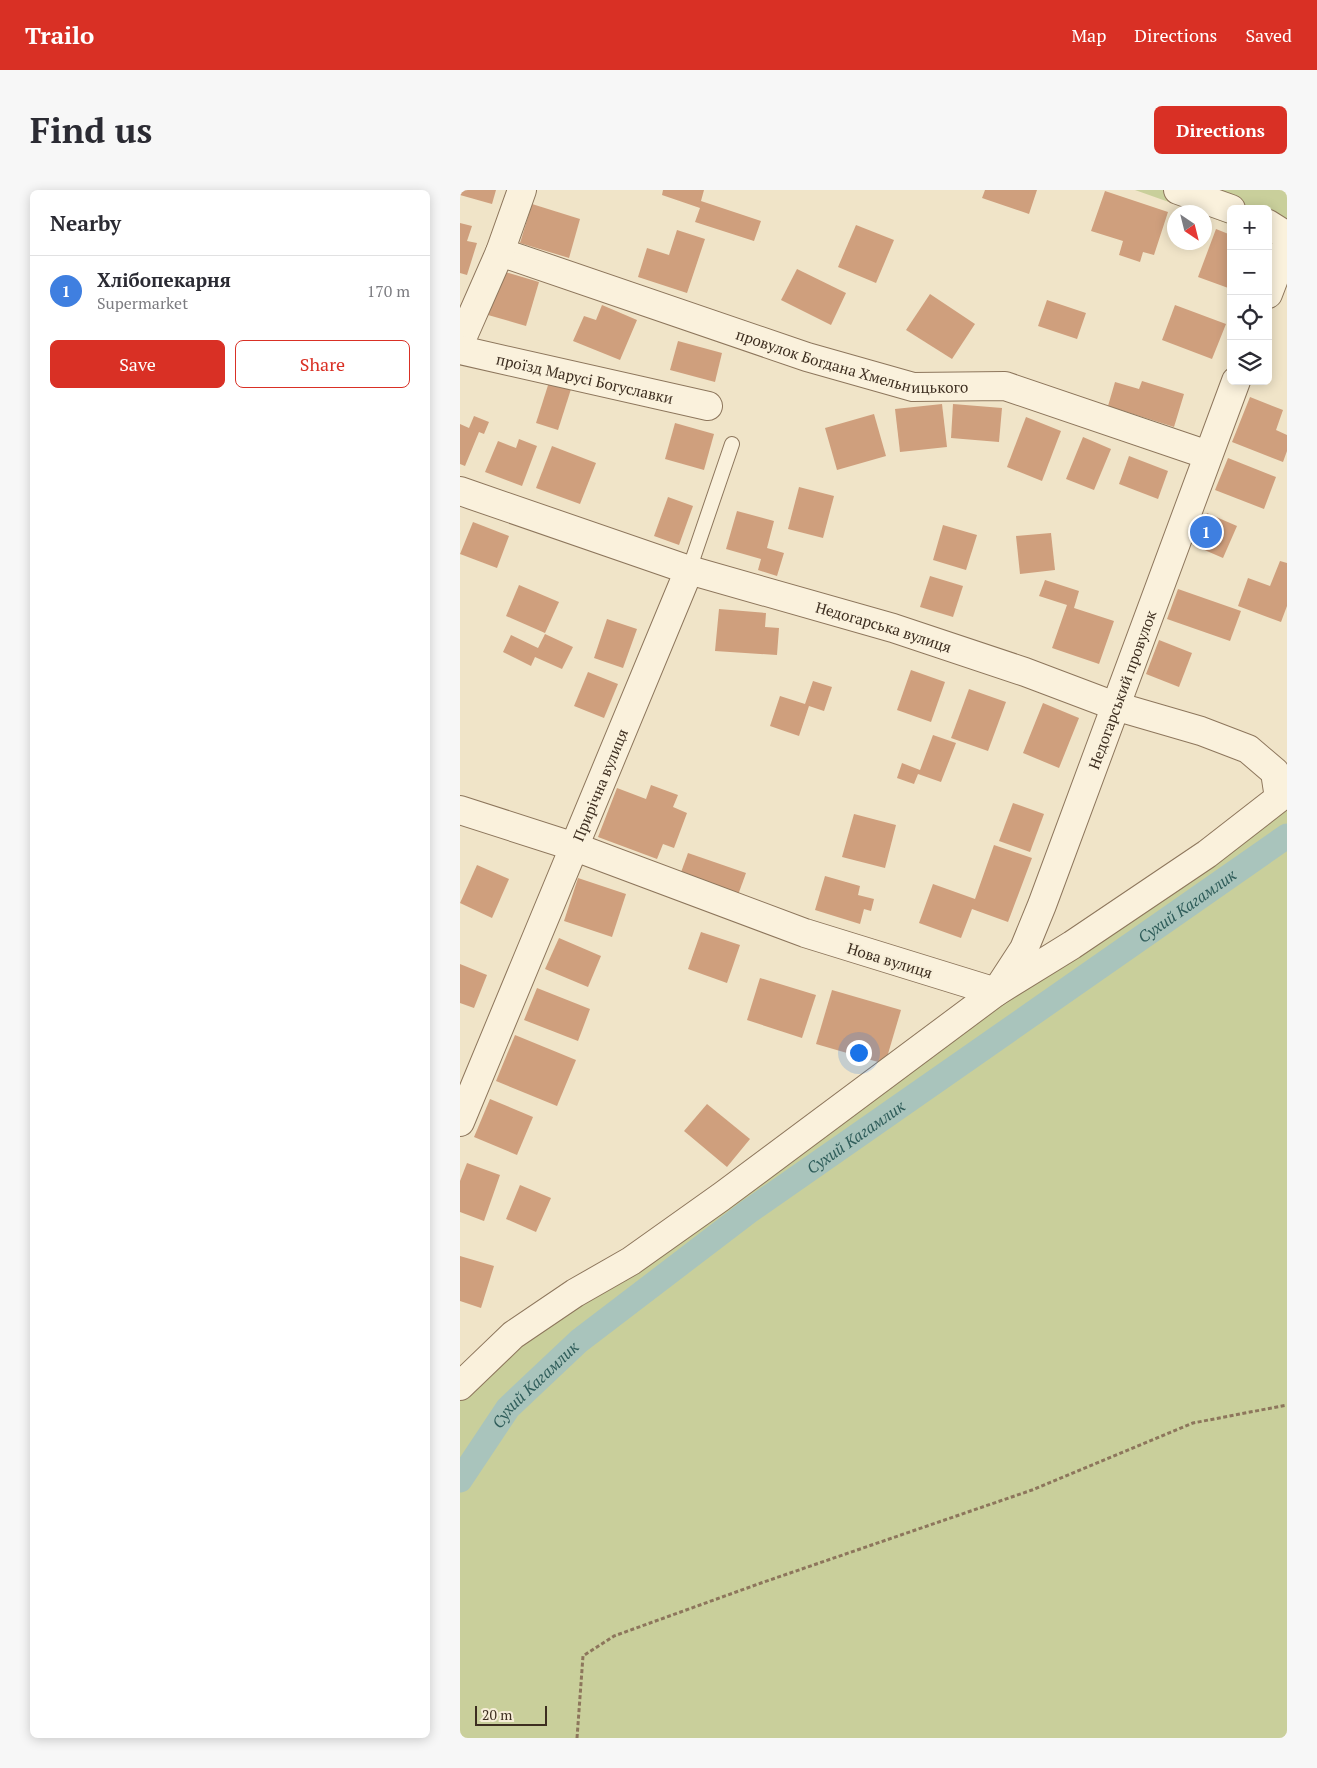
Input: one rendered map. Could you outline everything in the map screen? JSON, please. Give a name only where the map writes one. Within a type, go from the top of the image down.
[{"type":"street","points":[[460,343],[500,252],[522,190]]},
{"type":"street","points":[[1178,190],[1227,208]]},
{"type":"street","points":[[1272,227],[1287,236]]},
{"type":"street","points":[[1272,283],[1287,244]]},
{"type":"street","name":"провулок Богдана Хмельницького","points":[[500,252],[807,357],[913,387],[1005,386],[1096,419],[1208,456]]},
{"type":"street","name":"проїзд Марусі Богуславки","points":[[460,350],[708,406]]},
{"type":"street","name":"Недогарський провулок","points":[[996,992],[1024,949],[1042,906],[1235,385]]},
{"type":"street","name":"Недогарська вулиця","points":[[460,491],[689,570],[893,628],[1025,672],[1115,706],[1202,731],[1248,749],[1275,772],[1279,798],[1207,854],[1072,945],[996,992]]},
{"type":"street","name":"Прирічна вулиця","points":[[460,1122],[576,847],[689,570]]},
{"type":"street","name":"Нова вулиця","points":[[460,810],[576,847],[805,934],[996,992]]},
{"type":"street","points":[[460,1386],[513,1336],[575,1293],[631,1260],[721,1197],[996,992]]},
{"type":"lane","name":"Прирічна вулиця","points":[[689,570],[732,444]]},
{"type":"path","points":[[578,1738],[583,1656],[614,1636],[761,1582],[1032,1490],[1194,1424],[1287,1404]]},
{"type":"green space","points":[[1135,190],[1287,190],[1287,245],[1272,240],[1272,205],[1227,205],[1227,223],[1212,218],[1212,205],[1177,205]]},
{"type":"green space","points":[[1287,803],[1287,1738],[460,1738],[460,1400],[466,1391],[518,1348],[887,1083]]},
{"type":"building","points":[[460,190],[496,190],[492,204],[460,195]]},
{"type":"building","points":[[663,190],[704,190],[701,201],[761,221],[754,241],[695,222],[700,208],[662,195]]},
{"type":"building","points":[[985,190],[1037,190],[1029,214],[982,198]]},
{"type":"building","points":[[1105,191],[1167,212],[1154,255],[1143,252],[1140,262],[1119,255],[1123,241],[1091,231]]},
{"type":"building","points":[[532,204],[580,219],[569,258],[520,243]]},
{"type":"building","points":[[460,223],[472,226],[467,241],[477,243],[467,275],[460,273]]},
{"type":"building","points":[[856,225],[894,240],[876,283],[838,267]]},
{"type":"building","points":[[1216,229],[1227,233],[1227,288],[1198,277],[1208,250],[1212,250],[1212,240]]},
{"type":"building","points":[[677,230],[705,239],[687,293],[638,277],[647,248],[669,255]]},
{"type":"building","points":[[797,269],[846,293],[831,325],[781,300]]},
{"type":"building","points":[[502,271],[539,282],[526,326],[488,315]]},
{"type":"building","points":[[930,294],[975,324],[952,359],[906,330]]},
{"type":"building","points":[[1047,300],[1086,313],[1077,339],[1038,326]]},
{"type":"building","points":[[602,305],[637,320],[620,360],[573,341],[584,316],[596,320]]},
{"type":"building","points":[[1175,305],[1226,324],[1212,359],[1162,340]]},
{"type":"building","points":[[678,341],[722,353],[715,382],[670,370]]},
{"type":"building","points":[[550,379],[572,386],[558,430],[536,423]]},
{"type":"building","points":[[1142,381],[1184,394],[1174,427],[1108,406],[1115,382],[1139,389]]},
{"type":"building","points":[[1250,397],[1283,410],[1276,430],[1287,435],[1287,451],[1283,462],[1232,442]]},
{"type":"building","points":[[942,404],[947,447],[900,452],[895,409]]},
{"type":"building","points":[[953,404],[1002,408],[999,442],[951,438]]},
{"type":"building","points":[[874,414],[886,456],[837,470],[825,428]]},
{"type":"building","points":[[474,416],[489,422],[484,434],[479,432],[465,466],[460,464],[460,424],[469,428]]},
{"type":"building","points":[[1026,417],[1061,431],[1042,481],[1007,467]]},
{"type":"building","points":[[675,423],[714,434],[704,470],[665,459]]},
{"type":"building","points":[[1083,437],[1111,449],[1094,490],[1066,479]]},
{"type":"building","points":[[519,439],[537,446],[522,486],[485,472],[498,441],[516,448]]},
{"type":"building","points":[[552,446],[596,463],[580,504],[536,488]]},
{"type":"building","points":[[1129,456],[1168,471],[1158,499],[1119,484]]},
{"type":"building","points":[[1228,458],[1276,477],[1264,509],[1215,490]]},
{"type":"building","points":[[799,487],[834,496],[823,538],[788,529]]},
{"type":"building","points":[[668,497],[693,506],[679,545],[654,536]]},
{"type":"building","points":[[737,511],[774,521],[767,548],[784,553],[777,576],[758,570],[761,559],[726,549]]},
{"type":"building","points":[[1207,513],[1237,526],[1223,558],[1193,545]]},
{"type":"building","points":[[473,522],[509,536],[497,568],[460,554]]},
{"type":"building","points":[[943,525],[977,535],[966,570],[933,560]]},
{"type":"building","points":[[1051,533],[1055,570],[1020,574],[1016,536]]},
{"type":"building","points":[[1280,561],[1287,563],[1287,606],[1281,622],[1238,606],[1248,578],[1270,586]]},
{"type":"building","points":[[930,576],[963,586],[953,617],[920,607]]},
{"type":"building","points":[[1045,580],[1079,591],[1074,608],[1114,621],[1099,664],[1052,648],[1067,605],[1039,596]]},
{"type":"building","points":[[519,585],[559,602],[545,633],[506,616]]},
{"type":"building","points":[[1178,589],[1241,611],[1230,641],[1167,619]]},
{"type":"building","points":[[719,609],[766,613],[765,627],[779,628],[777,655],[715,651]]},
{"type":"building","points":[[607,619],[637,629],[623,668],[594,658]]},
{"type":"building","points":[[545,634],[573,647],[562,669],[535,657],[531,666],[503,652],[511,635],[538,648]]},
{"type":"building","points":[[1159,640],[1192,653],[1179,687],[1146,674]]},
{"type":"building","points":[[911,670],[945,682],[931,722],[897,710]]},
{"type":"building","points":[[588,672],[618,684],[604,718],[574,706]]},
{"type":"building","points":[[813,681],[832,687],[824,711],[809,706],[799,736],[770,726],[780,696],[805,704]]},
{"type":"building","points":[[969,689],[1006,702],[988,751],[951,738]]},
{"type":"building","points":[[1043,703],[1079,718],[1059,768],[1023,753]]},
{"type":"building","points":[[933,735],[956,743],[941,782],[918,774],[914,784],[897,778],[902,763],[920,770]]},
{"type":"building","points":[[651,785],[678,795],[673,807],[687,813],[674,848],[663,844],[657,859],[598,837],[617,788],[646,799]]},
{"type":"building","points":[[1013,803],[1044,814],[1030,852],[999,841]]},
{"type":"building","points":[[854,814],[896,825],[885,868],[842,857]]},
{"type":"building","points":[[994,845],[1032,858],[1008,922],[972,909],[961,938],[919,923],[933,884],[975,899]]},
{"type":"building","points":[[688,853],[746,873],[738,895],[680,875]]},
{"type":"building","points":[[477,865],[509,879],[492,918],[460,903]]},
{"type":"building","points":[[825,876],[860,886],[858,895],[874,899],[871,911],[864,909],[860,924],[815,910]]},
{"type":"building","points":[[578,878],[626,894],[612,937],[564,921]]},
{"type":"building","points":[[701,932],[740,945],[727,983],[688,969]]},
{"type":"building","points":[[559,938],[601,956],[588,987],[545,969]]},
{"type":"building","points":[[460,964],[487,975],[474,1008],[460,1003]]},
{"type":"building","points":[[760,978],[816,995],[802,1038],[747,1020]]},
{"type":"building","points":[[537,988],[590,1009],[578,1041],[524,1020]]},
{"type":"building","points":[[832,990],[901,1010],[885,1064],[816,1044]]},
{"type":"building","points":[[515,1035],[576,1060],[557,1106],[496,1081]]},
{"type":"building","points":[[490,1099],[533,1117],[517,1155],[474,1137]]},
{"type":"building","points":[[707,1104],[750,1139],[727,1167],[684,1131]]},
{"type":"building","points":[[467,1163],[500,1175],[484,1221],[460,1212],[460,1181]]},
{"type":"building","points":[[520,1185],[551,1198],[536,1232],[506,1219]]},
{"type":"building","points":[[460,1256],[494,1266],[481,1308],[460,1301]]},
{"type":"waterway","name":"Сухий Кагамлик","points":[[460,1480],[508,1408],[579,1341],[748,1212],[1287,836]]},
{"type":"place","name":"Хлібопекарня","points":[[1206,532]]}]
